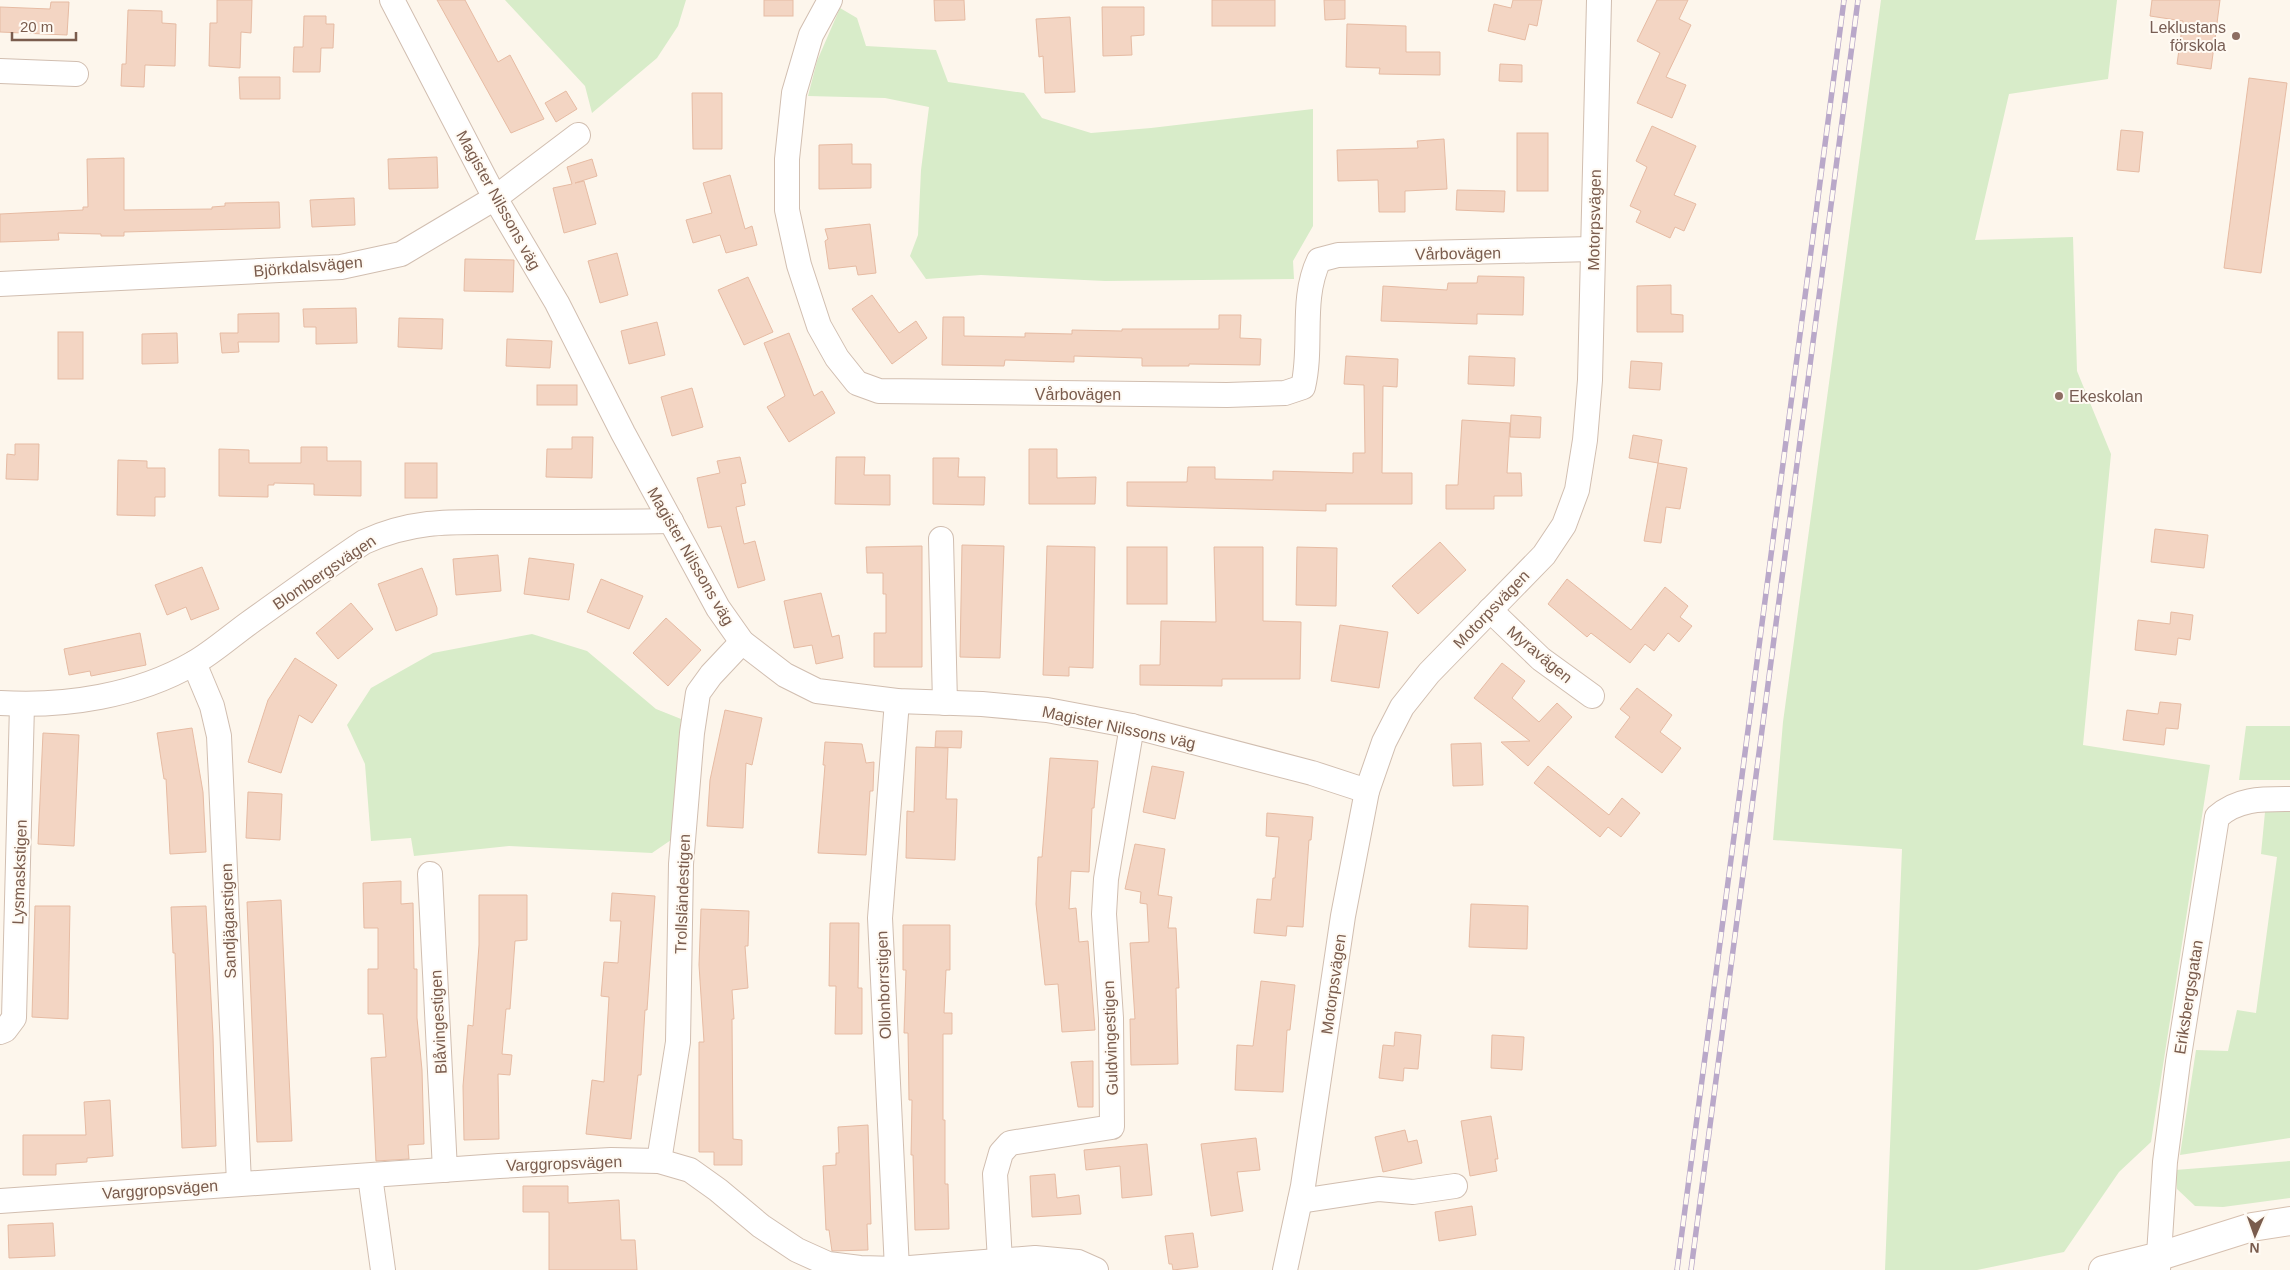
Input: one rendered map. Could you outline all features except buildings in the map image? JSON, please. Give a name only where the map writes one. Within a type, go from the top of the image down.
[{"type":"street","name":"Magister Nilssons väg","points":[[392,0],[495,198],[556,303],[623,433],[718,608],[742,642],[785,675],[817,691],[897,702],[944,703],[1047,710],[1132,726],[1312,774],[1367,791]]},
{"type":"street","name":"Vårbovägen","points":[[830,0],[811,35],[794,93],[787,159],[787,210],[799,265],[819,326],[837,358],[857,383],[879,392],[1227,396],[1285,393],[1303,387],[1307,368],[1307,312],[1312,274],[1319,260],[1338,255],[1593,249]]},
{"type":"street","name":"Motorpsvägen","points":[[1285,1270],[1300,1201],[1343,916],[1367,791],[1384,742],[1402,707],[1429,673],[1544,555],[1564,525],[1577,490],[1586,440],[1590,380],[1599,0]]},
{"type":"street","points":[[0,71],[76,74]]},
{"type":"street","name":"Björkdalsvägen","points":[[0,284],[341,267],[401,254],[495,198],[578,136]]},
{"type":"street","name":"Blombergsvägen","points":[[11,704],[68,701],[109,695],[152,682],[194,663],[364,542],[387,531],[413,525],[458,521],[671,521]]},
{"type":"street","points":[[941,539],[944,703]]},
{"type":"street","name":"Myravägen","points":[[1490,610],[1540,659],[1592,696]]},
{"type":"street","name":"Trollsländestigen","points":[[660,1161],[678,1042],[681,864],[692,733],[698,694],[711,675],[742,642]]},
{"type":"street","name":"Sandjägarstigen","points":[[194,663],[212,706],[220,736],[239,1183]]},
{"type":"street","name":"Ollonborrstigen","points":[[897,702],[880,918],[897,1269]]},
{"type":"street","name":"Lysmaskstigen","points":[[0,1032],[5,1030],[14,1018],[11,704]]},
{"type":"street","name":"Guldvingestigen","points":[[1000,1261],[995,1174],[1001,1152],[1010,1142],[1112,1127],[1111,1018],[1104,914],[1105,887],[1132,726]]},
{"type":"street","name":"Eriksbergsgatan","points":[[2159,1263],[2164,1162],[2217,817],[2228,807],[2241,802],[2260,799],[2290,799]]},
{"type":"street","name":"Blåvingestigen","points":[[430,874],[445,1170]]},
{"type":"street","name":"Varggropsvägen","points":[[0,1201],[445,1170],[601,1161],[660,1161],[690,1170],[718,1190],[761,1226],[798,1250],[828,1264],[860,1268],[897,1269],[1035,1258],[1078,1262],[1096,1270]]},
{"type":"street","points":[[370,1176],[383,1270]]},
{"type":"street","points":[[1300,1201],[1379,1189],[1413,1192],[1455,1186]]},
{"type":"street","points":[[2103,1270],[2159,1263],[2252,1228],[2290,1221]]},
{"type":"green space","points":[[505,0],[686,0],[678,26],[657,58],[592,113],[585,86]]},
{"type":"green space","points":[[1881,0],[2117,0],[2108,79],[2009,94],[1975,240],[2073,237],[2077,371],[2111,454],[2083,745],[2210,765],[2151,1142],[2119,1172],[2064,1252],[1977,1270],[1885,1270],[1902,849],[1773,840],[1783,722]]},
{"type":"green space","points":[[840,8],[857,18],[866,46],[936,50],[948,82],[1024,93],[1042,118],[1091,133],[1313,109],[1313,226],[1293,261],[1294,279],[1105,281],[981,275],[926,279],[910,256],[918,235],[921,170],[929,107],[885,98],[808,96],[817,61]]},
{"type":"green space","points":[[532,634],[587,651],[656,709],[681,719],[671,840],[652,853],[509,846],[414,856],[411,838],[371,841],[365,764],[347,725],[371,688],[433,653]]},
{"type":"green space","points":[[2246,726],[2290,726],[2290,780],[2239,780]]},
{"type":"green space","points":[[2265,812],[2290,812],[2290,1138],[2180,1155],[2196,1050],[2228,1051],[2237,1010],[2256,1013],[2277,857],[2261,854]]},
{"type":"green space","points":[[2290,1161],[2290,1198],[2223,1207],[2195,1206],[2177,1189],[2175,1170]]},
{"type":"railway","points":[[1677,1270],[1844,0]]},
{"type":"railway","points":[[1691,1270],[1858,0]]},
{"type":"place","name":"Leklustans förskola","points":[[2236,36]]},
{"type":"place","name":"Ekeskolan","points":[[2059,396]]}]
